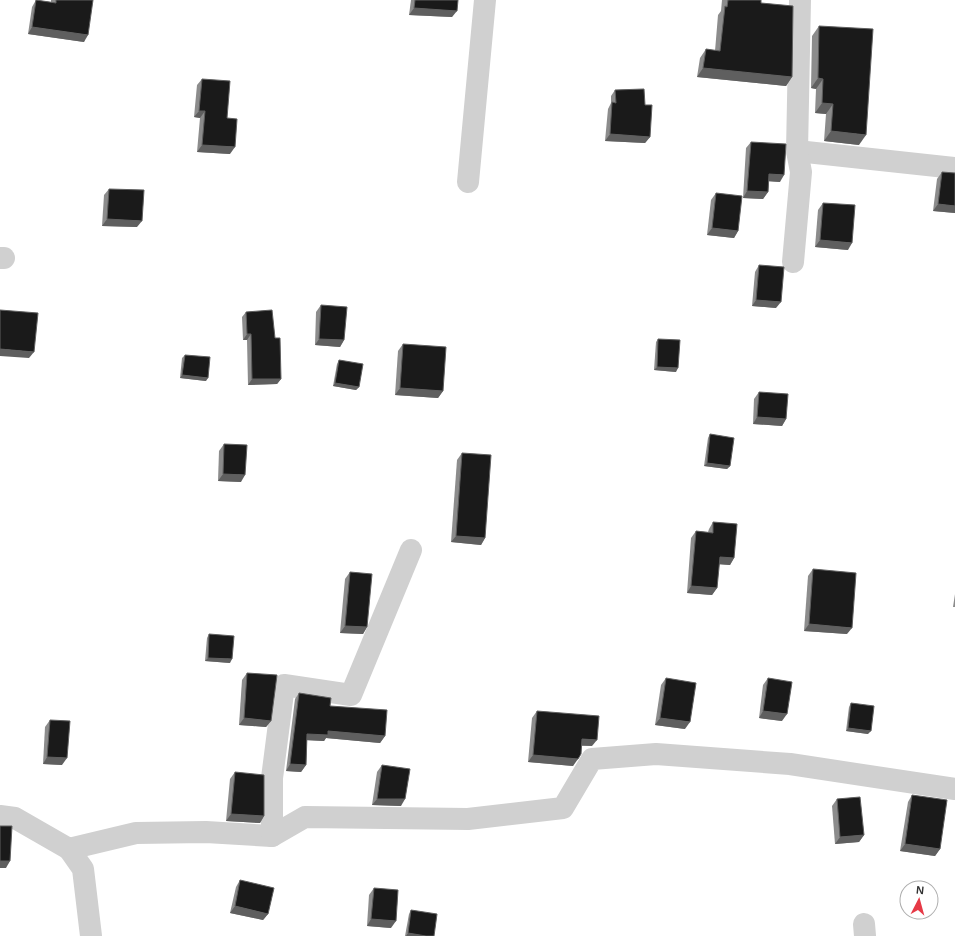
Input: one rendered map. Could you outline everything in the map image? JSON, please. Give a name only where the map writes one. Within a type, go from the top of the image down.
[{"type":"street","points":[[468,182],[485,0]]},
{"type":"street","points":[[793,262],[800,172],[797,151],[800,0]]},
{"type":"street","points":[[797,151],[955,168]]},
{"type":"street","points":[[272,836],[272,778],[284,685],[351,695],[411,550]]},
{"type":"street","points":[[68,849],[136,833],[206,832],[272,836],[305,817],[468,819],[563,808],[592,759],[656,754],[790,764],[955,789]]},
{"type":"street","points":[[0,816],[15,818],[68,849],[83,869],[91,936]]},
{"type":"building","points":[[36,0],[56,3],[56,0],[93,0],[88,35],[32,27]]},
{"type":"building","points":[[415,0],[458,0],[457,11],[414,8]]},
{"type":"building","points":[[728,0],[761,0],[761,3],[793,6],[792,77],[703,68],[706,49],[720,51],[725,6],[727,7]]},
{"type":"building","points":[[819,26],[873,29],[866,135],[831,131],[833,104],[822,103],[823,79],[818,78]]},
{"type":"building","points":[[202,79],[230,81],[227,118],[237,119],[235,147],[202,145],[205,111],[199,111]]},
{"type":"building","points":[[644,89],[645,105],[652,105],[650,137],[610,134],[612,102],[616,103],[615,90]]},
{"type":"building","points":[[751,142],[786,144],[784,175],[769,174],[768,192],[747,191]]},
{"type":"building","points":[[942,172],[955,173],[955,206],[938,204]]},
{"type":"building","points":[[109,189],[144,190],[142,221],[107,219]]},
{"type":"building","points":[[716,193],[742,196],[738,231],[712,228]]},
{"type":"building","points":[[823,203],[855,205],[852,243],[820,240]]},
{"type":"building","points":[[759,265],[784,267],[781,302],[756,300]]},
{"type":"building","points":[[321,305],[347,307],[344,340],[319,339]]},
{"type":"building","points":[[0,310],[38,313],[34,352],[0,349]]},
{"type":"building","points":[[272,310],[275,338],[280,338],[281,379],[252,379],[251,334],[247,334],[246,312]]},
{"type":"building","points":[[658,339],[680,340],[678,368],[657,367]]},
{"type":"building","points":[[403,344],[446,347],[443,391],[400,388]]},
{"type":"building","points":[[185,355],[210,357],[208,378],[182,375]]},
{"type":"building","points":[[339,360],[363,364],[359,387],[335,383]]},
{"type":"building","points":[[759,392],[788,394],[786,419],[757,417]]},
{"type":"building","points":[[710,434],[734,438],[730,466],[707,463]]},
{"type":"building","points":[[224,444],[247,445],[245,475],[223,474]]},
{"type":"building","points":[[462,453],[491,455],[485,538],[456,536]]},
{"type":"building","points":[[713,522],[737,524],[734,558],[720,557],[717,588],[691,586],[696,531],[713,533]]},
{"type":"building","points":[[813,569],[856,573],[852,628],[809,624]]},
{"type":"building","points":[[350,572],[372,574],[367,627],[345,626]]},
{"type":"building","points":[[209,634],[234,636],[232,659],[208,658]]},
{"type":"building","points":[[247,673],[277,675],[271,721],[244,718]]},
{"type":"building","points":[[666,678],[696,683],[690,722],[660,718]]},
{"type":"building","points":[[768,678],[792,682],[787,714],[763,711]]},
{"type":"building","points":[[299,693],[331,698],[330,706],[387,710],[385,736],[328,731],[328,735],[307,734],[306,765],[290,764]]},
{"type":"building","points":[[851,703],[874,706],[871,731],[848,728]]},
{"type":"building","points":[[537,711],[599,716],[597,740],[582,739],[581,754],[578,759],[533,755]]},
{"type":"building","points":[[50,720],[70,721],[67,758],[47,757]]},
{"type":"building","points":[[382,765],[410,769],[405,799],[377,799]]},
{"type":"building","points":[[235,772],[264,775],[264,816],[231,814]]},
{"type":"building","points":[[912,795],[947,800],[940,849],[905,844]]},
{"type":"building","points":[[860,797],[864,835],[840,837],[837,799]]},
{"type":"building","points":[[0,826],[12,826],[10,861],[0,861]]},
{"type":"building","points":[[240,880],[274,888],[268,914],[235,906]]},
{"type":"building","points":[[374,888],[398,890],[396,921],[371,919]]},
{"type":"building","points":[[411,910],[437,914],[434,936],[408,933]]}]
